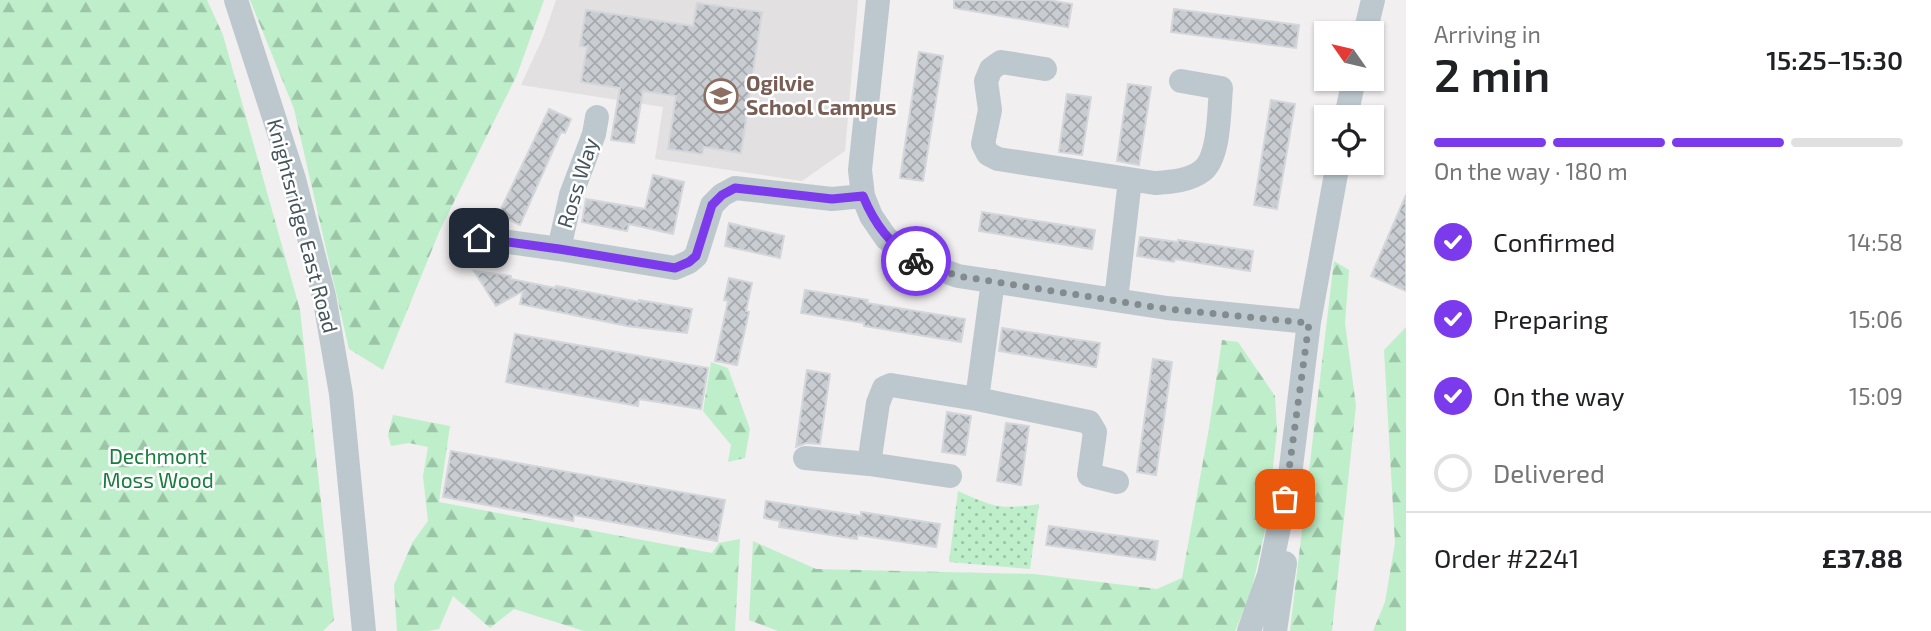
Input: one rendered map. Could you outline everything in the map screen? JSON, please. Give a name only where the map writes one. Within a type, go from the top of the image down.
[{"type":"street","name":"Knightsridge East Road","points":[[236,0],[294,179],[324,296],[341,394],[365,628]]},
{"type":"street","points":[[878,0],[859,170],[863,196],[871,216],[886,238],[914,260],[958,276],[1167,309],[1309,323]]},
{"type":"street","points":[[1368,21],[1374,2]]},
{"type":"street","points":[[1045,69],[1002,62],[991,69],[986,81],[990,110],[983,144],[988,154],[998,159],[1154,183],[1177,182],[1203,171],[1214,154],[1221,88],[1181,81]]},
{"type":"street","name":"Ross Way","points":[[559,249],[571,195],[594,134],[597,117]]},
{"type":"street","points":[[1249,631],[1269,575],[1290,475],[1309,323],[1336,175]]},
{"type":"street","points":[[1116,300],[1130,180]]},
{"type":"street","name":"Ross Way","points":[[479,238],[675,268],[696,256],[712,205],[735,188],[819,199],[863,196]]},
{"type":"street","points":[[977,399],[993,281]]},
{"type":"street","points":[[869,464],[878,403],[884,388],[891,385],[1089,422],[1095,432],[1089,475],[1117,482]]},
{"type":"street","points":[[805,458],[950,476]]},
{"type":"street","points":[[1275,631],[1288,535],[1290,475]]},
{"type":"shaded area","name":"Ogilvie School Campus","points":[[556,0],[858,0],[845,151],[802,181],[655,159],[663,107],[521,85],[544,35]]},
{"type":"green space","name":"Dechmont Moss Wood","points":[[0,0],[207,0],[223,35],[300,310],[334,620],[323,631],[0,631]]},
{"type":"green space","points":[[250,0],[544,0],[517,75],[440,230],[383,370],[349,349],[294,109]]},
{"type":"green space","points":[[1334,261],[1349,270],[1345,323],[1356,406],[1332,631],[1290,631]]},
{"type":"green space","points":[[1406,327],[1406,631],[1373,631],[1385,602],[1395,543],[1384,350]]},
{"type":"green space","points":[[1222,340],[1238,342],[1275,396],[1277,431],[1267,521],[1251,593],[1235,631],[778,631],[749,620],[753,541],[816,569],[1034,574],[1157,589],[1182,578]]},
{"type":"green space","points":[[711,362],[728,368],[750,429],[745,458],[728,462],[731,445],[703,411]]},
{"type":"green space","points":[[393,415],[450,426],[439,502],[712,553],[719,543],[740,539],[735,631],[584,631],[514,609],[490,628],[453,596],[439,629],[397,631],[394,585],[412,543],[428,521],[423,476],[428,447],[409,443],[391,446],[388,435]]},
{"type":"green space","points":[[958,491],[997,506],[1039,504],[1030,569],[949,562]]},
{"type":"building","points":[[954,0],[1048,0],[1072,4],[1068,27],[954,8]]},
{"type":"building","points":[[697,3],[762,12],[741,153],[704,147],[702,154],[668,149],[676,96],[643,91],[634,143],[611,140],[620,88],[581,82],[587,47],[580,46],[586,10],[693,26]]},
{"type":"building","points":[[1174,9],[1299,25],[1296,48],[1171,32]]},
{"type":"building","points":[[919,52],[943,56],[923,181],[900,178]]},
{"type":"building","points":[[1128,84],[1151,87],[1139,165],[1117,161]]},
{"type":"building","points":[[1067,94],[1091,97],[1082,155],[1059,152]]},
{"type":"building","points":[[1271,100],[1295,104],[1277,209],[1254,205]]},
{"type":"building","points":[[549,109],[571,119],[565,133],[561,132],[520,225],[498,215]]},
{"type":"building","points":[[653,175],[684,182],[673,234],[629,224],[627,231],[582,222],[586,199],[645,209]]},
{"type":"building","points":[[1406,195],[1406,291],[1371,276]]},
{"type":"building","points":[[982,212],[1095,230],[1092,249],[979,231]]},
{"type":"building","points":[[729,223],[784,236],[780,258],[725,246]]},
{"type":"building","points":[[1140,237],[1253,251],[1250,271],[1137,256]]},
{"type":"building","points":[[474,271],[511,276],[511,279],[555,288],[556,286],[692,309],[687,333],[627,326],[520,304],[523,291],[496,306]]},
{"type":"building","points":[[729,278],[752,283],[746,311],[749,312],[737,365],[715,361],[728,301],[724,300]]},
{"type":"building","points":[[805,290],[965,319],[961,342],[801,313]]},
{"type":"building","points":[[1002,328],[1100,343],[1096,367],[999,351]]},
{"type":"building","points":[[515,334],[708,368],[701,409],[639,399],[638,406],[506,382]]},
{"type":"building","points":[[1153,359],[1172,362],[1156,475],[1137,472]]},
{"type":"building","points":[[807,370],[830,374],[820,444],[806,443],[796,447]]},
{"type":"building","points":[[947,412],[971,416],[965,455],[942,452]]},
{"type":"building","points":[[1006,423],[1029,426],[1021,485],[997,481]]},
{"type":"building","points":[[451,451],[725,500],[717,541],[574,515],[573,521],[443,497]]},
{"type":"building","points":[[766,501],[861,516],[861,512],[940,524],[936,547],[779,527],[780,521],[764,518]]},
{"type":"building","points":[[1049,526],[1158,541],[1155,560],[1046,545]]},
{"type":"way so far","points":[[916,261],[958,276],[1167,309],[1309,323],[1285,499]]},
{"type":"place","name":"Ogilvie School Campus","points":[[721,96]]},
{"type":"route","points":[[479,238],[675,268],[696,256],[712,205],[735,188],[807,198],[863,196],[871,216],[886,238],[916,261]]}]
